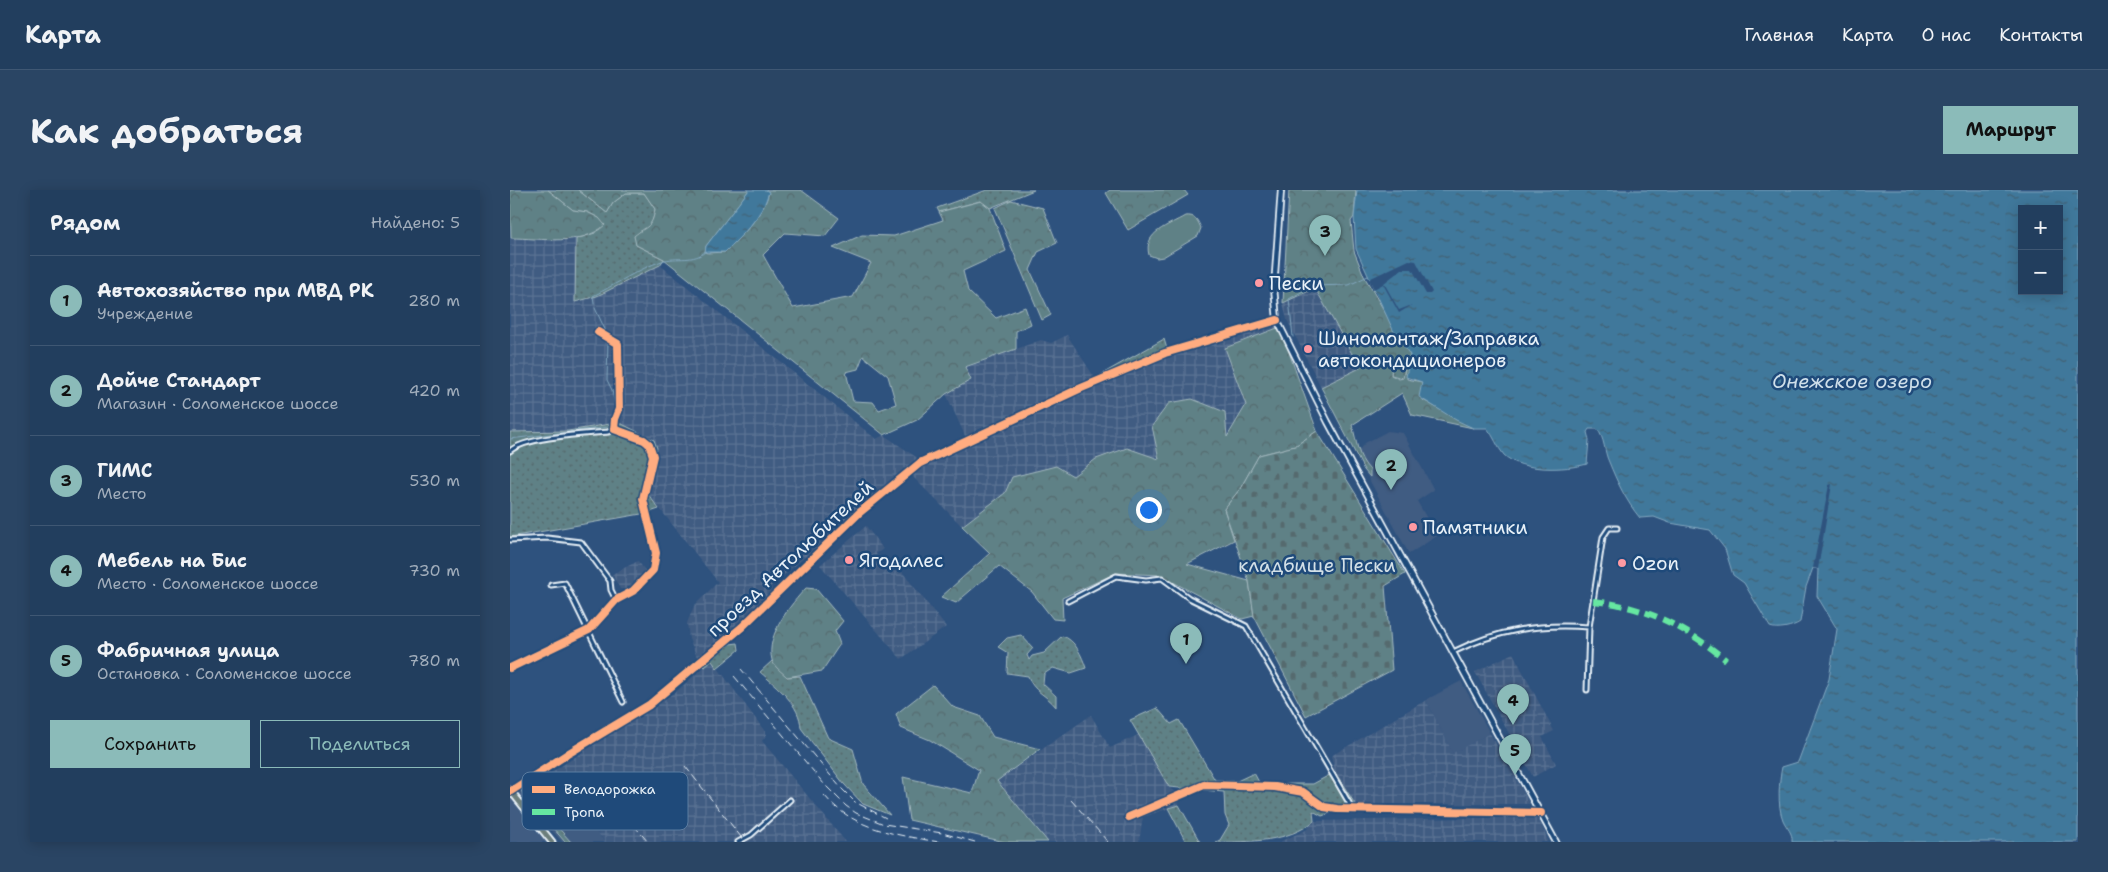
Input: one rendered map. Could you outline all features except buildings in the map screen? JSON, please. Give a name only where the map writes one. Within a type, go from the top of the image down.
[{"type":"main road","points":[[1281,190],[1274,288],[1277,320],[1328,422],[1556,842]]},
{"type":"main road","points":[[510,790],[522,805]]},
{"type":"main road","points":[[542,830],[552,842]]},
{"type":"street","name":"проезд Автолюбителей","points":[[539,772],[649,705],[742,627],[859,513],[920,463],[1079,389],[1165,353],[1277,320]]},
{"type":"street","points":[[598,332],[613,339],[618,344],[619,410],[615,419],[614,429]]},
{"type":"street","points":[[510,451],[519,445],[536,440],[608,432],[614,429],[644,440],[649,444],[653,456],[643,499],[656,553],[653,570],[642,582],[616,600],[589,630],[510,668]]},
{"type":"street","points":[[1587,690],[1589,627],[1603,537],[1609,528],[1617,528]]},
{"type":"street","points":[[510,540],[547,538],[581,542],[610,581],[611,590],[616,600]]},
{"type":"street","points":[[1068,601],[1116,576],[1146,580],[1162,578],[1188,598],[1246,626],[1352,808]]},
{"type":"street","points":[[551,584],[565,583],[623,702]]},
{"type":"street","points":[[1453,652],[1478,640],[1505,631],[1532,626],[1560,624],[1589,627]]},
{"type":"street","name":"проезд Автолюбителей","points":[[510,790],[522,782]]},
{"type":"street","points":[[1129,817],[1204,785],[1275,787],[1303,792],[1324,807],[1541,813]]},
{"type":"street","points":[[738,842],[790,800]]},
{"type":"shaded area","points":[[510,238],[576,239],[575,302],[597,296],[660,265],[876,439],[884,435],[919,459],[771,586],[772,591],[750,616],[698,659],[689,639],[687,623],[694,606],[718,582],[648,494],[657,448],[622,424],[568,431],[510,432]]},
{"type":"shaded area","points":[[1315,288],[1360,369],[1321,387],[1287,320],[1283,303]]},
{"type":"shaded area","points":[[1277,325],[1280,327],[1226,348],[1246,405],[1226,438],[1159,460],[1096,459],[1073,476],[1005,493],[962,526],[910,474],[945,454],[1035,412],[1165,357]]},
{"type":"shaded area","points":[[1067,335],[1095,378],[966,438],[946,394],[971,380],[964,368],[1041,340],[1051,343]]},
{"type":"shaded area","points":[[1388,431],[1403,433],[1434,490],[1417,501],[1437,536],[1409,554],[1364,470],[1370,476],[1370,470],[1363,463],[1358,451],[1365,443]]},
{"type":"shaded area","points":[[866,526],[883,549],[876,554],[885,565],[888,564],[895,572],[899,568],[946,627],[901,659],[820,565]]},
{"type":"shaded area","points":[[638,561],[647,573],[628,589],[620,589],[612,574]]},
{"type":"shaded area","points":[[1513,653],[1554,731],[1542,737],[1556,764],[1533,777],[1475,672]]},
{"type":"shaded area","points":[[712,660],[767,734],[762,741],[846,842],[744,842],[796,797],[790,797],[751,831],[733,842],[605,842],[595,830],[688,830],[688,772],[552,772],[677,691]]},
{"type":"shaded area","points":[[1461,681],[1490,733],[1453,754],[1426,700]]},
{"type":"shaded area","points":[[1426,700],[1453,753],[1490,733],[1530,804],[1355,804],[1335,772],[1331,756]]},
{"type":"shaded area","points":[[1091,715],[1110,748],[1140,734],[1169,787],[1178,795],[1179,805],[1143,817],[1139,842],[1048,842],[997,781]]},
{"type":"shaded area","points":[[510,796],[522,813],[522,830],[535,830],[547,842],[510,842]]},
{"type":"shaded area","points":[[1538,817],[1549,842],[1279,842],[1306,830],[1314,821]]},
{"type":"shaded area","points":[[551,830],[555,830],[565,842],[562,842]]},
{"type":"shaded area","points":[[560,830],[595,830],[605,842],[571,842]]},
{"type":"green space","points":[[510,190],[548,190],[573,210],[587,212],[599,218],[605,225],[595,232],[573,239],[511,238]]},
{"type":"green space","points":[[548,190],[578,190],[607,213],[613,203],[626,193],[644,193],[655,209],[651,224],[639,232],[636,245],[664,259],[660,265],[597,296],[575,302],[576,239],[595,233],[599,218],[587,212],[573,210]]},
{"type":"green space","points":[[578,190],[749,190],[706,246],[705,252],[725,252],[745,232],[762,210],[769,193],[766,190],[801,190],[839,218],[825,236],[785,233],[763,255],[793,308],[853,297],[871,263],[833,248],[862,235],[894,236],[943,220],[939,212],[981,201],[990,208],[1006,251],[963,271],[968,291],[996,318],[1025,307],[1031,324],[1016,331],[1016,349],[965,367],[971,380],[946,394],[917,420],[884,435],[664,259],[636,245],[634,236],[648,226],[655,209],[644,193],[626,193],[613,203],[607,213]],"holes":[[[863,356],[888,376],[896,404],[879,410],[873,402],[853,401],[846,372],[858,369]]]},
{"type":"green space","points":[[987,190],[1034,190],[990,208],[980,201],[939,212],[937,208]]},
{"type":"green space","points":[[1110,190],[1184,190],[1188,195],[1128,230],[1106,193]]},
{"type":"green space","points":[[1289,190],[1356,190],[1354,217],[1351,221],[1354,251],[1364,276],[1410,355],[1407,379],[1422,382],[1423,400],[1473,428],[1412,415],[1402,393],[1352,425],[1362,460],[1370,470],[1370,477],[1364,470],[1321,387],[1360,368],[1315,288],[1283,303]],"holes":[[[1401,359],[1405,369],[1403,378],[1399,379],[1391,375],[1392,362]]]},
{"type":"green space","points":[[1011,200],[1043,208],[1057,243],[1038,252],[1030,270],[1051,315],[1042,320],[995,208]]},
{"type":"green space","points":[[1185,216],[1191,216],[1197,220],[1201,228],[1198,236],[1163,257],[1157,258],[1149,255],[1148,247],[1153,235]]},
{"type":"green space","points":[[1280,327],[1317,431],[1295,446],[1259,455],[1240,489],[1224,509],[1234,540],[1187,564],[1249,581],[1254,616],[1242,619],[1160,575],[1116,573],[1062,598],[1063,620],[1053,619],[1032,592],[999,566],[956,603],[941,597],[990,553],[962,526],[1005,493],[1012,477],[1056,466],[1073,476],[1096,459],[1127,448],[1159,459],[1152,426],[1169,403],[1192,399],[1225,412],[1227,437],[1246,405],[1225,348]]},
{"type":"green space","points":[[1164,339],[1167,349],[1095,378]]},
{"type":"green space","points":[[1401,359],[1405,369],[1403,378],[1391,375],[1392,362]]},
{"type":"green space","points":[[610,424],[622,424],[654,440],[657,448],[648,494],[659,509],[647,513],[510,537],[510,432],[568,431]]},
{"type":"green space","name":"кладбище Пески","points":[[1317,431],[1405,574],[1385,586],[1392,670],[1306,716],[1254,616],[1249,581],[1224,509],[1240,489],[1259,455],[1295,446]]},
{"type":"green space","points":[[806,588],[816,589],[843,621],[835,631],[840,644],[822,671],[787,677],[776,667],[772,660],[772,641],[787,611]]},
{"type":"green space","points":[[1021,635],[1033,648],[1027,655],[1029,660],[1032,656],[1044,653],[1062,636],[1071,641],[1080,653],[1086,668],[1071,673],[1053,668],[1044,674],[1043,684],[1056,696],[1056,707],[1033,686],[1028,676],[1007,673],[1008,653],[998,647],[1007,638]]},
{"type":"green space","points":[[738,643],[739,650],[717,668],[712,661],[705,667],[702,664],[730,644]]},
{"type":"green space","points":[[772,661],[787,677],[800,676],[828,738],[853,749],[863,784],[890,815],[863,804],[844,784],[801,728],[797,711],[792,704],[760,672]]},
{"type":"green space","points":[[933,685],[953,707],[980,716],[993,737],[1040,749],[997,781],[1048,842],[1005,842],[909,820],[903,777],[972,793],[979,770],[930,740],[901,728],[896,714]]},
{"type":"green space","points":[[1157,708],[1171,724],[1179,720],[1215,780],[1237,781],[1254,773],[1260,784],[1313,784],[1335,772],[1355,804],[1322,816],[1313,811],[1314,821],[1304,828],[1281,837],[1242,842],[1216,842],[1220,840],[1229,825],[1225,815],[1224,792],[1169,787],[1130,720]]},
{"type":"green space","points":[[1179,805],[1200,842],[1186,842],[1168,808]]},
{"type":"green space","points":[[555,830],[560,830],[571,842],[565,842]]},
{"type":"water","points":[[749,190],[766,190],[769,192],[762,210],[745,232],[725,252],[705,252],[706,246]]},
{"type":"water","name":"Онежское озеро","points":[[1357,190],[2078,190],[2078,842],[1792,842],[1792,836],[1781,814],[1779,801],[1782,767],[1798,762],[1829,679],[1837,629],[1817,596],[1818,569],[1813,568],[1806,587],[1800,622],[1785,628],[1770,627],[1744,583],[1733,575],[1725,549],[1710,530],[1670,523],[1654,517],[1640,518],[1630,505],[1619,484],[1607,458],[1602,437],[1597,429],[1589,429],[1587,432],[1589,440],[1587,464],[1568,468],[1532,467],[1512,461],[1504,455],[1487,428],[1473,428],[1456,420],[1419,397],[1422,382],[1406,377],[1410,355],[1393,330],[1356,249],[1354,217]]},
{"type":"pier","points":[[1409,260],[1416,261],[1432,292],[1426,294],[1412,269],[1402,269],[1384,283],[1399,310],[1412,305],[1399,313],[1383,284],[1374,289],[1369,279]]},
{"type":"pier","points":[[1832,484],[1818,569],[1813,568],[1829,485]]},
{"type":"waterway","points":[[594,304],[593,296],[644,268],[662,261],[696,257],[706,251]]},
{"type":"waterway","points":[[1293,337],[1289,299],[1312,286],[1349,285],[1368,276]]},
{"type":"waterway","points":[[595,308],[608,336]]},
{"type":"waterway","points":[[608,339],[607,380],[612,390],[616,413]]},
{"type":"waterway","points":[[617,417],[617,426]]},
{"type":"waterway","points":[[618,424],[638,436]]},
{"type":"waterway","points":[[510,439],[608,427]]},
{"type":"railway","points":[[741,669],[841,788],[855,802],[886,818]]},
{"type":"railway","points":[[734,676],[824,784],[846,806],[856,813],[884,824],[942,833],[975,842]]},
{"type":"railway","points":[[685,766],[745,842]]},
{"type":"railway","points":[[824,795],[848,816],[862,823],[908,837],[939,842]]},
{"type":"railway","points":[[1071,800],[1108,842]]},
{"type":"railway","points":[[638,830],[648,842]]},
{"type":"marked path","points":[[1593,601],[1630,608],[1664,620],[1696,638],[1726,660]]},
{"type":"cycle path","points":[[540,772],[649,705],[742,627],[859,513],[920,463],[1079,389],[1165,353],[1277,320]]},
{"type":"cycle path","points":[[510,668],[589,630],[616,600],[633,591],[653,570],[656,553],[643,499],[653,456],[649,444],[644,440],[614,429],[619,409],[618,344],[598,332]]},
{"type":"cycle path","points":[[511,791],[522,784]]},
{"type":"cycle path","points":[[1129,817],[1204,785],[1275,787],[1303,792],[1324,807],[1337,809],[1541,813]]},
{"type":"place","name":"ГИМС","points":[[1325,256]]},
{"type":"place","name":"Пески","points":[[1259,283]]},
{"type":"place","name":"Шиномонтаж/Заправка автокондиционеров","points":[[1308,349]]},
{"type":"place","name":"Дойче Стандарт","points":[[1391,490]]},
{"type":"place","name":"Памятники","points":[[1413,527]]},
{"type":"place","name":"Ягодалес","points":[[849,560]]},
{"type":"place","name":"Ozon","points":[[1622,563]]},
{"type":"place","name":"Автохозяйство при МВД РК","points":[[1186,664]]},
{"type":"place","name":"Мебель на Бис","points":[[1513,725]]},
{"type":"place","name":"Фабричная улица","points":[[1515,775]]}]
